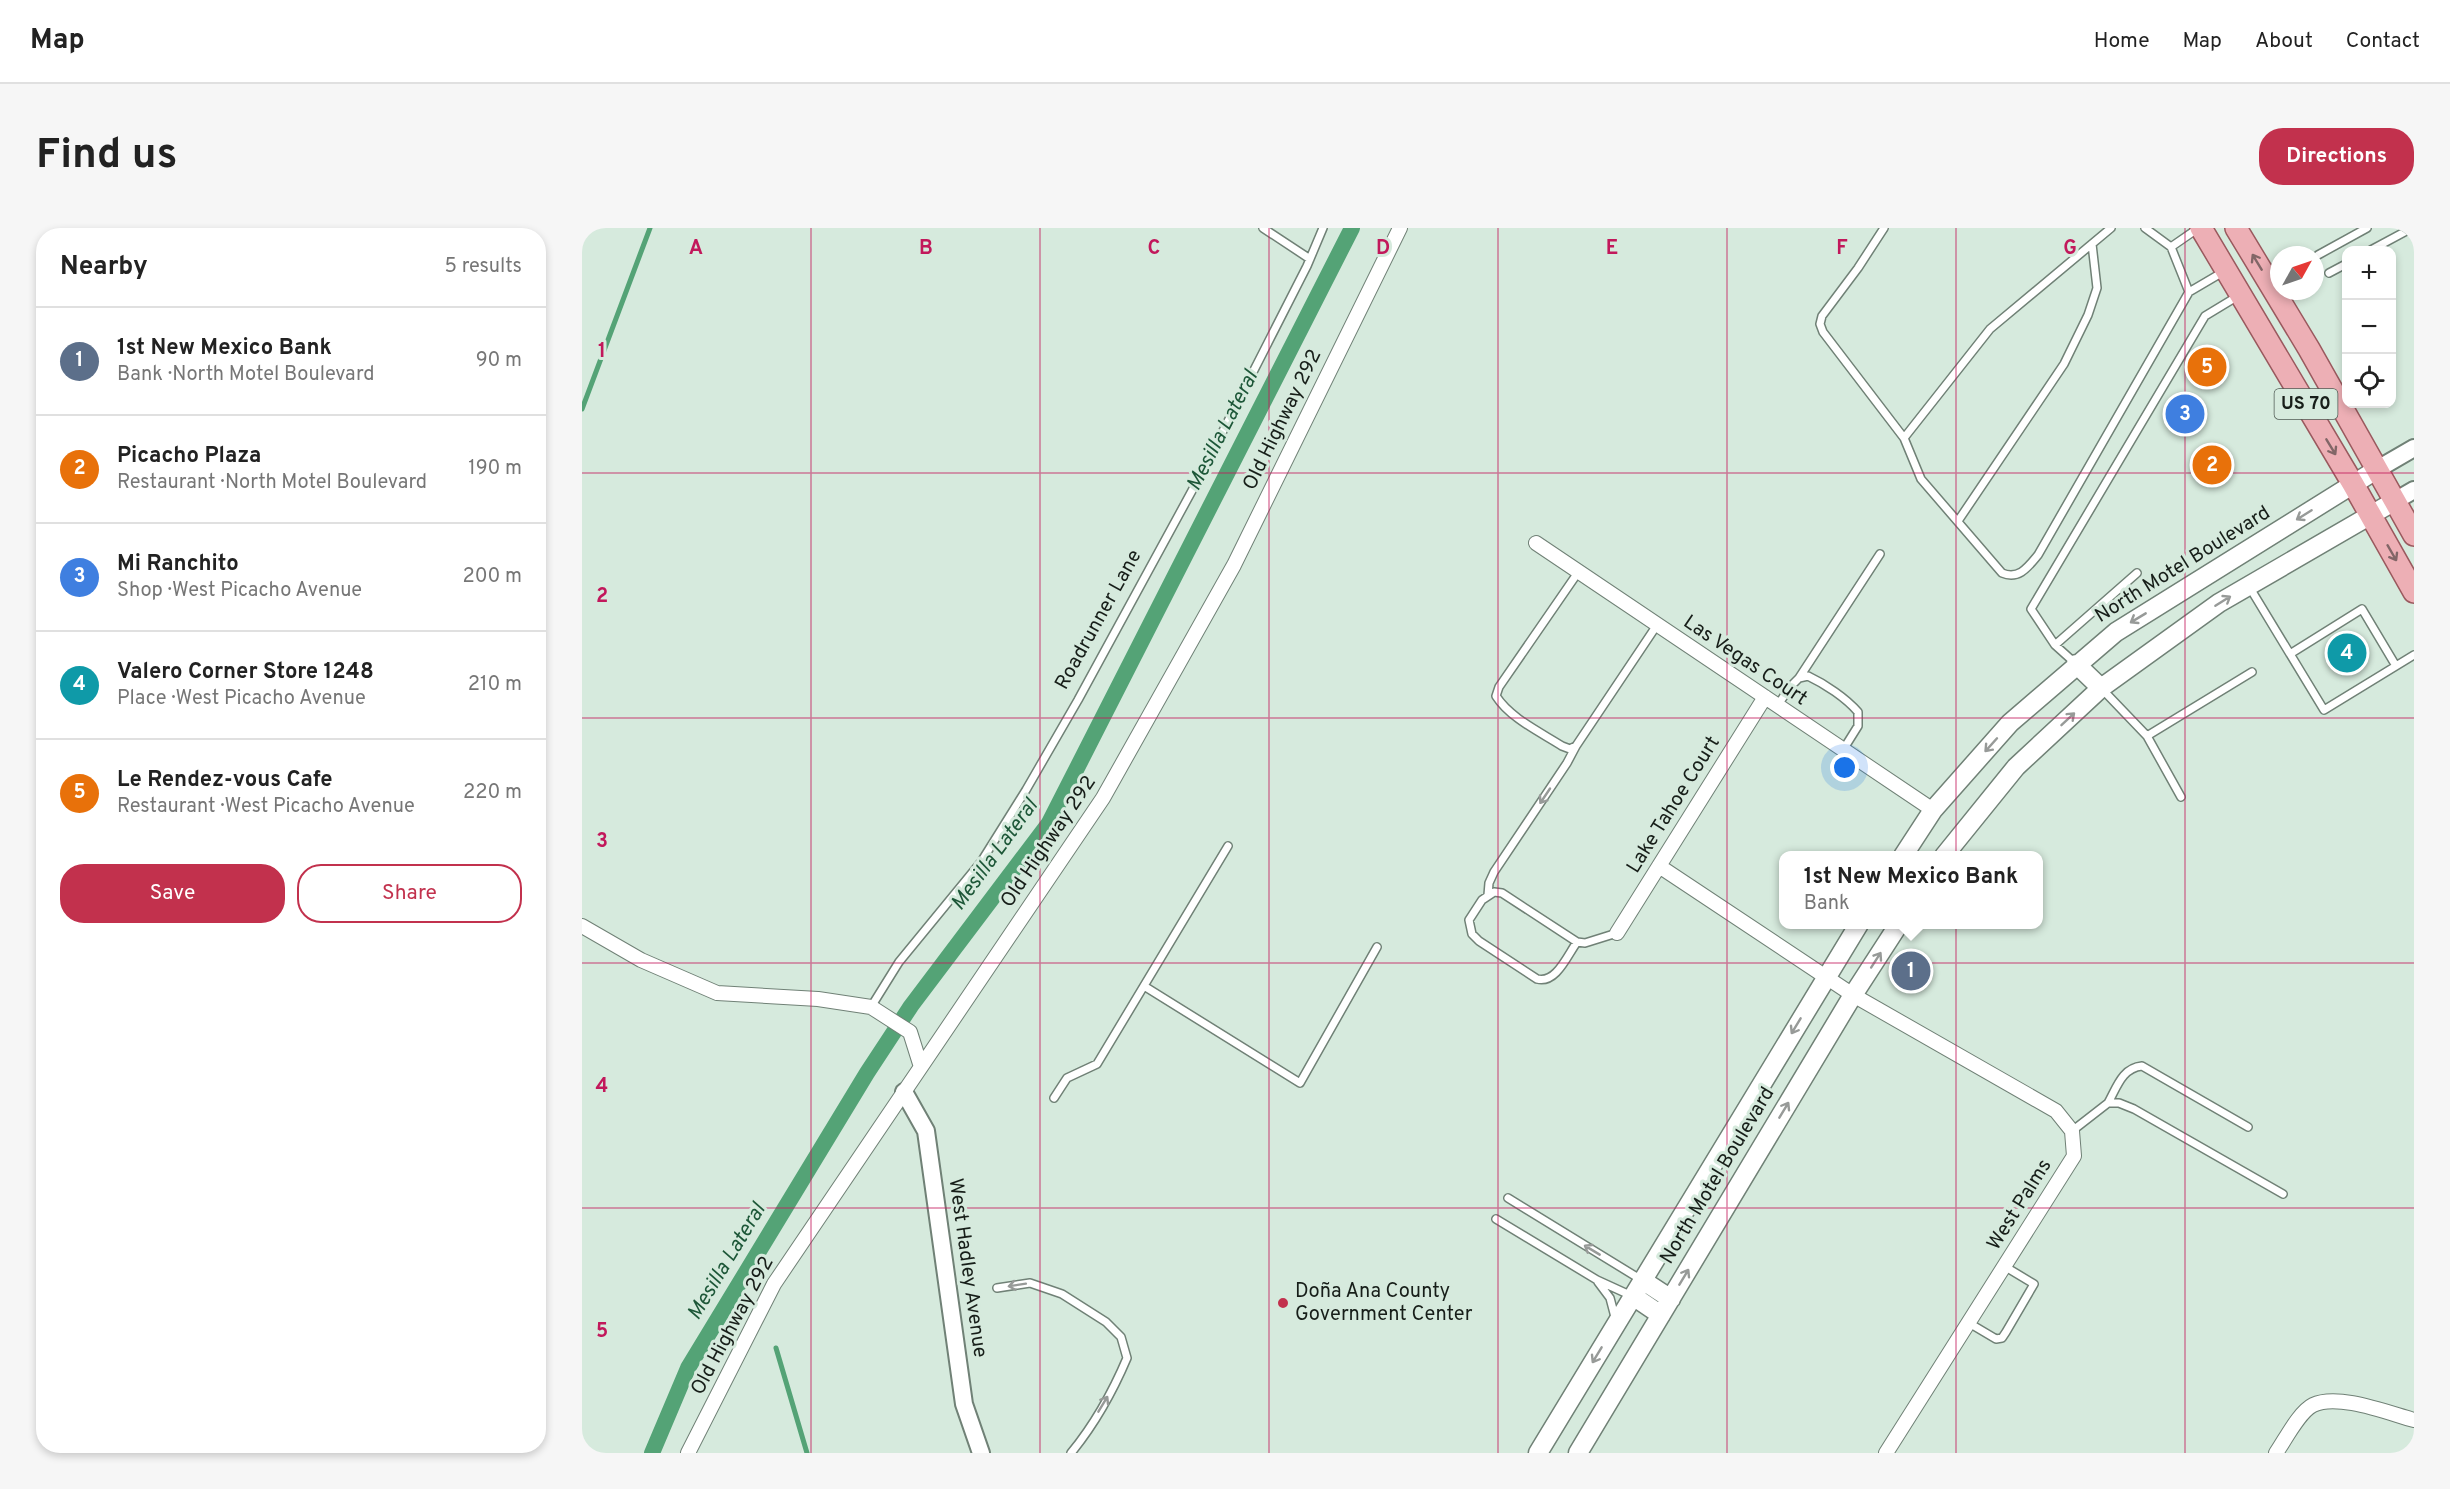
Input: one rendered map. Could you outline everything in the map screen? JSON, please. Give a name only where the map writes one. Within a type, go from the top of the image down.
[{"type":"main road","name":"US 70","points":[[2200,228],[2353,484],[2414,592]]},
{"type":"main road","name":"US 70","points":[[2236,228],[2308,348],[2414,535]]},
{"type":"main road","name":"North Motel Boulevard","points":[[1906,851],[1933,810],[2010,723],[2076,664],[2116,632],[2376,470]]},
{"type":"main road","points":[[1947,851],[2016,767],[2101,688],[2219,603],[2395,501]]},
{"type":"main road","points":[[2076,664],[2101,688]]},
{"type":"main road","name":"North Motel Boulevard","points":[[1538,1453],[1856,929]]},
{"type":"main road","name":"North Motel Boulevard","points":[[1578,1453],[1853,995],[1896,929]]},
{"type":"main road","points":[[1642,1280],[1671,1299]]},
{"type":"main road","points":[[1633,1296],[1661,1315]]},
{"type":"street","name":"Old Highway 292","points":[[688,1453],[774,1284],[1103,798],[1234,565],[1400,228]]},
{"type":"street","name":"North Motel Boulevard","points":[[2376,470],[2414,448]]},
{"type":"street","points":[[2395,501],[2414,489]]},
{"type":"street","name":"Las Vegas Court","points":[[1536,543],[1933,810]]},
{"type":"street","name":"Lake Tahoe Court","points":[[1617,933],[1765,697]]},
{"type":"street","points":[[1659,866],[1853,995],[2056,1111],[2072,1131]]},
{"type":"street","points":[[582,926],[641,960],[717,993],[818,999],[876,1011],[910,1032],[921,1067]]},
{"type":"street","name":"West Hadley Avenue","points":[[904,1092],[926,1131],[964,1404],[981,1453]]},
{"type":"street","name":"West Palms","points":[[1886,1453],[2074,1156],[2072,1131]]},
{"type":"street","points":[[2276,1453],[2297,1421],[2313,1405],[2339,1401],[2414,1420]]},
{"type":"lane","points":[[1263,228],[1310,259]]},
{"type":"lane","name":"Roadrunner Lane","points":[[876,1011],[899,962],[981,862],[1032,780],[1200,476],[1310,259],[1323,228]]},
{"type":"lane","points":[[1884,228],[1822,316],[1820,324],[1823,332],[1904,438],[1922,478],[2002,573],[2010,576],[2018,575],[2038,555],[2189,292],[2226,271]]},
{"type":"lane","points":[[1904,438],[1990,329],[2111,228]]},
{"type":"lane","points":[[2145,228],[2171,248],[2189,292]]},
{"type":"lane","points":[[2171,248],[2200,228]]},
{"type":"lane","points":[[2324,252],[2367,228]]},
{"type":"lane","points":[[2378,246],[2412,228]]},
{"type":"lane","points":[[1958,520],[2064,364],[2088,315],[2097,288],[2092,244]]},
{"type":"lane","points":[[2329,273],[2342,266]]},
{"type":"lane","points":[[2076,664],[2055,645],[2031,609],[2205,316],[2241,295]]},
{"type":"lane","points":[[1777,706],[1799,678],[1880,554]]},
{"type":"lane","points":[[1576,746],[1570,749],[1562,746],[1501,705],[1496,696],[1499,687],[1579,572]]},
{"type":"lane","points":[[2055,645],[2137,573]]},
{"type":"lane","points":[[2248,586],[2324,710],[2414,655]]},
{"type":"lane","points":[[2290,654],[2362,609],[2396,666]]},
{"type":"lane","points":[[1488,895],[1489,883],[1494,872],[1658,625]]},
{"type":"lane","points":[[2147,736],[2252,672]]},
{"type":"lane","points":[[1799,678],[1808,676],[1815,680],[1852,705],[1858,712],[1858,726],[1843,750]]},
{"type":"lane","points":[[2101,688],[2147,736],[2181,797]]},
{"type":"lane","points":[[1054,1098],[1067,1078],[1097,1064],[1228,846]]},
{"type":"lane","points":[[1577,942],[1551,978],[1543,981],[1472,934],[1469,920],[1488,895],[1494,892],[1502,893],[1577,942],[1585,943],[1617,933]]},
{"type":"lane","points":[[1144,986],[1300,1083],[1377,947]]},
{"type":"lane","points":[[2072,1131],[2108,1102],[2125,1072],[2132,1067],[2142,1066],[2248,1127]]},
{"type":"lane","points":[[2108,1102],[2119,1103],[2134,1109],[2283,1194]]},
{"type":"lane","points":[[1508,1198],[1642,1280]]},
{"type":"lane","points":[[1496,1219],[1597,1280],[1633,1296]]},
{"type":"lane","points":[[1969,1323],[1996,1339],[2002,1338],[2006,1332],[2034,1284],[2004,1266]]},
{"type":"lane","points":[[1597,1280],[1615,1312],[1614,1327]]},
{"type":"lane","points":[[997,1288],[1030,1282],[1062,1294],[1106,1322],[1121,1337],[1127,1358],[1118,1379],[1083,1438],[1071,1453]]},
{"type":"waterway","points":[[582,409],[650,228]]},
{"type":"waterway","name":"Mesilla Lateral","points":[[652,1453],[688,1368],[867,1073],[911,1006],[1049,823],[1352,228]]},
{"type":"waterway","points":[[776,1348],[807,1453]]},
{"type":"place","name":"Le Rendez-vous Cafe","points":[[2207,367]]},
{"type":"place","name":"Mi Ranchito","points":[[2185,414]]},
{"type":"place","name":"Picacho Plaza","points":[[2212,465]]},
{"type":"place","name":"Valero Corner Store 1248","points":[[2347,653]]},
{"type":"place","name":"1st New Mexico Bank","points":[[1911,971]]},
{"type":"place","name":"Doña Ana County Government Center","points":[[1283,1303]]}]
